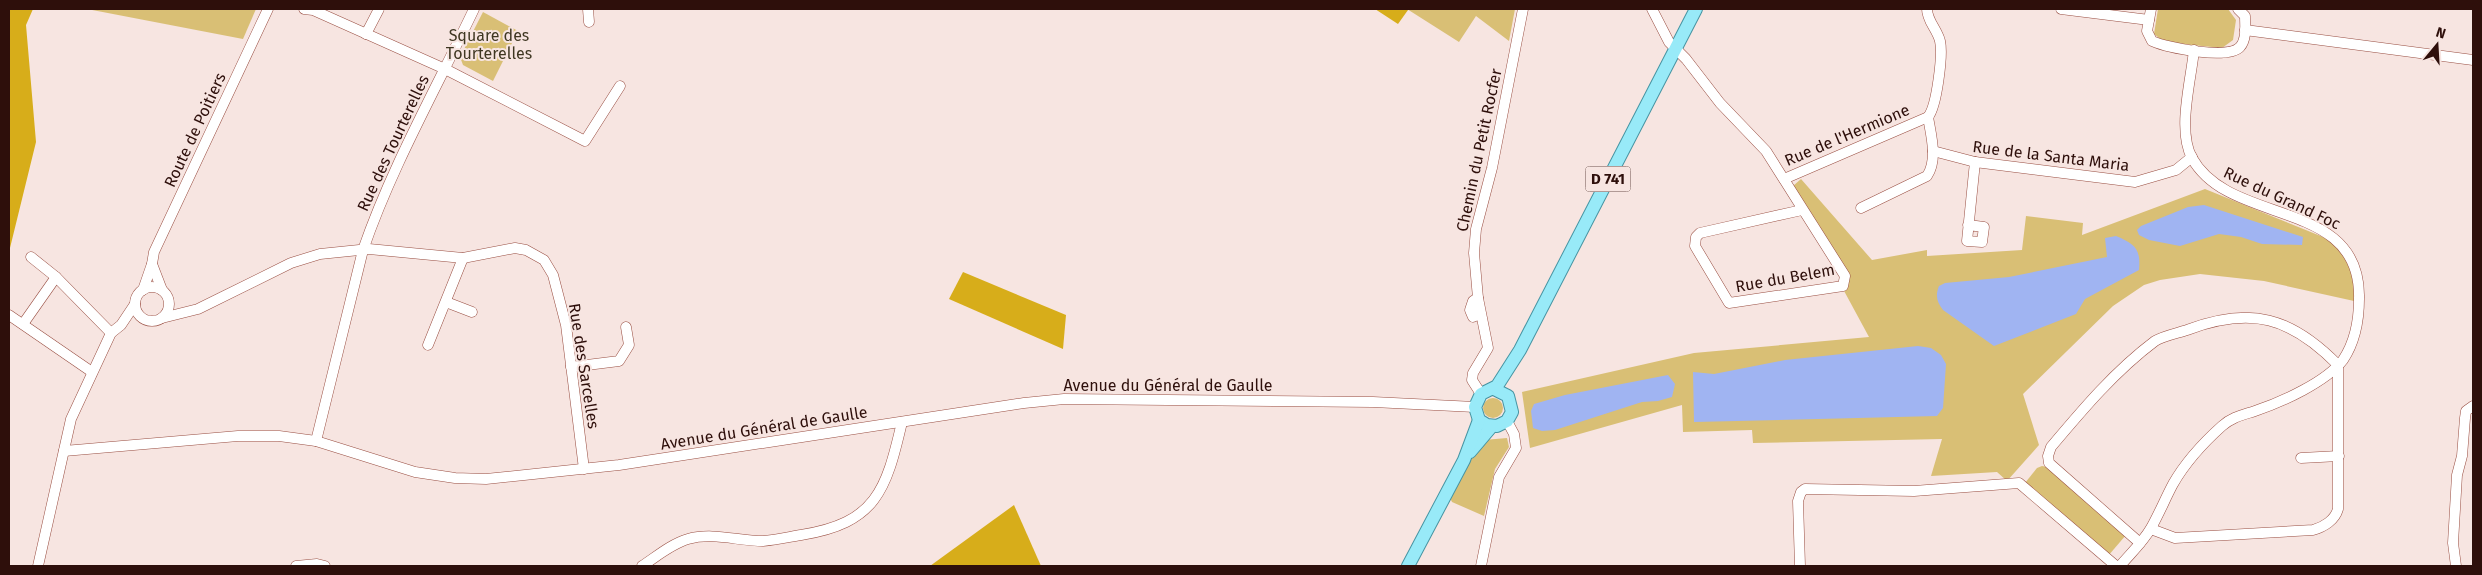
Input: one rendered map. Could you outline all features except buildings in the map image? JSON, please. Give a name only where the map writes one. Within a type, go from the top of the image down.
[{"type":"main road","name":"D 741","points":[[1494,389],[1520,350],[1696,9]]},
{"type":"main road","name":"D 741","points":[[1508,396],[1509,384],[1520,350]]},
{"type":"main road","points":[[1494,389],[1508,396],[1512,406],[1507,421],[1497,426],[1492,426],[1480,420],[1475,407],[1481,394],[1494,389]]},
{"type":"main road","points":[[1408,566],[1464,460],[1480,420]]},
{"type":"main road","points":[[1464,460],[1492,426]]},
{"type":"street","name":"Route de Poitiers","points":[[143,290],[154,252],[268,9]]},
{"type":"street","points":[[309,9],[445,69],[585,141],[620,86]]},
{"type":"street","points":[[366,34],[379,9]]},
{"type":"street","name":"Rue des Tourterelles","points":[[316,441],[363,250],[385,190],[474,9]]},
{"type":"street","points":[[588,9],[589,22]]},
{"type":"street","name":"Chemin du Petit Rocfer","points":[[1481,394],[1472,380],[1473,373],[1488,348],[1478,298],[1474,253],[1476,229],[1492,168],[1523,9]]},
{"type":"street","points":[[1652,9],[1669,42],[1720,103],[1766,152],[1802,210]]},
{"type":"street","name":"Rue de l'Hermione","points":[[1784,179],[1928,116],[1934,107],[1941,50],[1939,37],[1929,20],[1927,9]]},
{"type":"street","points":[[2061,9],[2149,20]]},
{"type":"street","points":[[2151,9],[2147,31],[2152,41],[2161,45],[2220,54],[2233,52],[2241,46],[2245,30],[2245,16],[2238,9]]},
{"type":"street","points":[[2245,30],[2473,60]]},
{"type":"street","name":"Rue du Grand Foc","points":[[2121,566],[2151,528],[2174,482],[2188,463],[2223,425],[2242,413],[2254,411],[2324,378],[2338,365],[2353,339],[2358,315],[2358,277],[2346,250],[2332,236],[2220,187],[2201,172],[2192,157],[2185,133],[2194,50]]},
{"type":"street","points":[[1861,208],[1923,180],[1930,172],[1933,152],[1928,116]]},
{"type":"street","name":"Rue de la Santa Maria","points":[[1933,152],[1975,162],[2134,182],[2176,170],[2192,157]]},
{"type":"street","points":[[1968,225],[1975,162]]},
{"type":"street","name":"Rue du Belem","points":[[1802,210],[1846,276],[1843,286],[1729,303],[1695,246],[1696,237],[1700,233],[1802,210]]},
{"type":"street","name":"Rue des Sarcelles","points":[[462,258],[515,248],[526,250],[544,260],[550,268],[566,325],[584,469]]},
{"type":"street","points":[[121,325],[145,320],[152,321],[188,312],[239,290],[291,263],[320,254],[369,249],[462,258],[428,345]]},
{"type":"street","points":[[30,258],[56,277],[111,333]]},
{"type":"street","points":[[152,264],[168,300],[188,312]]},
{"type":"street","points":[[23,324],[56,277]]},
{"type":"street","points":[[38,566],[71,419],[92,372],[111,333],[121,325],[135,304],[136,297],[143,290],[152,287],[162,290]]},
{"type":"street","points":[[162,318],[168,310],[168,300]]},
{"type":"street","points":[[446,302],[472,312]]},
{"type":"street","points":[[135,304],[140,316],[145,320]]},
{"type":"street","points":[[9,315],[92,372]]},
{"type":"street","points":[[2140,543],[2053,468],[2048,456],[2051,447],[2114,376],[2158,340],[2212,321],[2237,317],[2262,319],[2283,325],[2308,337],[2338,365],[2336,515],[2320,528],[2175,538],[2151,528]]},
{"type":"street","points":[[571,367],[619,361],[628,345],[626,327]]},
{"type":"street","name":"Avenue du Général de Gaulle","points":[[64,451],[238,436],[279,436],[316,441],[416,472],[455,478],[514,477],[584,469],[1024,404],[1096,398],[1373,402],[1475,407]]},
{"type":"street","points":[[2456,566],[2453,543],[2457,475],[2462,456],[2464,418],[2466,411],[2473,406]]},
{"type":"street","points":[[1481,566],[1499,477],[1516,448],[1514,434],[1507,421]]},
{"type":"street","points":[[642,566],[679,543],[700,536],[764,541],[818,532],[843,525],[858,517],[878,494],[888,469],[902,422]]},
{"type":"street","points":[[2301,458],[2338,456]]},
{"type":"street","points":[[1800,566],[1798,501],[1801,492],[1805,489],[1914,491],[2019,484],[2121,566]]},
{"type":"street","points":[[296,566],[318,564],[325,566]]},
{"type":"green space","points":[[87,9],[256,9],[243,39]]},
{"type":"green space","points":[[1407,9],[1515,9],[1509,41],[1476,16],[1459,42]]},
{"type":"green space","points":[[2158,9],[2228,9],[2236,20],[2233,40],[2222,48],[2163,41],[2154,34]]},
{"type":"green space","name":"Square des Tourterelles","points":[[483,12],[518,31],[493,81],[463,65],[460,57]]},
{"type":"green space","points":[[1801,179],[1872,260],[1927,250],[1927,256],[2022,250],[2026,216],[2083,223],[2082,235],[2205,189],[2328,239],[2348,259],[2355,285],[2354,301],[2264,281],[2200,274],[2160,280],[2144,285],[2113,306],[2023,394],[2039,445],[2007,481],[1997,472],[1931,476],[1942,439],[1753,443],[1752,430],[1683,432],[1682,405],[1530,448],[1522,392],[1694,353],[1869,337],[1843,289],[1847,283],[1793,186]]},
{"type":"green space","points":[[1489,398],[1497,398],[1503,404],[1503,412],[1497,418],[1489,418],[1483,412],[1483,404]]},
{"type":"green space","points":[[1507,438],[1509,447],[1495,469],[1484,516],[1452,502],[1450,498],[1468,464],[1484,440]]},
{"type":"green space","points":[[2047,467],[2126,535],[2108,556],[2025,483],[2037,468]]},
{"type":"shaded area","points":[[9,9],[33,9],[26,25],[36,142],[9,252]]},
{"type":"shaded area","points":[[1375,9],[1407,9],[1408,10],[1398,24]]},
{"type":"shaded area","points":[[963,272],[1066,315],[1063,349],[949,299]]},
{"type":"shaded area","points":[[1014,505],[1041,566],[930,566]]},
{"type":"water","points":[[2204,205],[2303,237],[2302,245],[2262,244],[2241,237],[2219,234],[2180,246],[2149,240],[2139,235],[2137,230],[2141,226],[2188,207]]},
{"type":"water","points":[[2116,236],[2128,242],[2138,252],[2139,270],[2085,299],[2076,314],[1994,346],[1943,310],[1938,302],[1937,293],[1939,286],[1945,283],[2009,277],[2107,257],[2105,238]]},
{"type":"water","points":[[1918,346],[1931,348],[1941,355],[1946,364],[1943,408],[1937,416],[1694,422],[1693,372],[1714,374],[1785,360]]},
{"type":"water","points":[[1668,375],[1675,384],[1672,397],[1658,401],[1642,402],[1555,430],[1542,431],[1533,428],[1531,411],[1534,404],[1565,395]]}]
